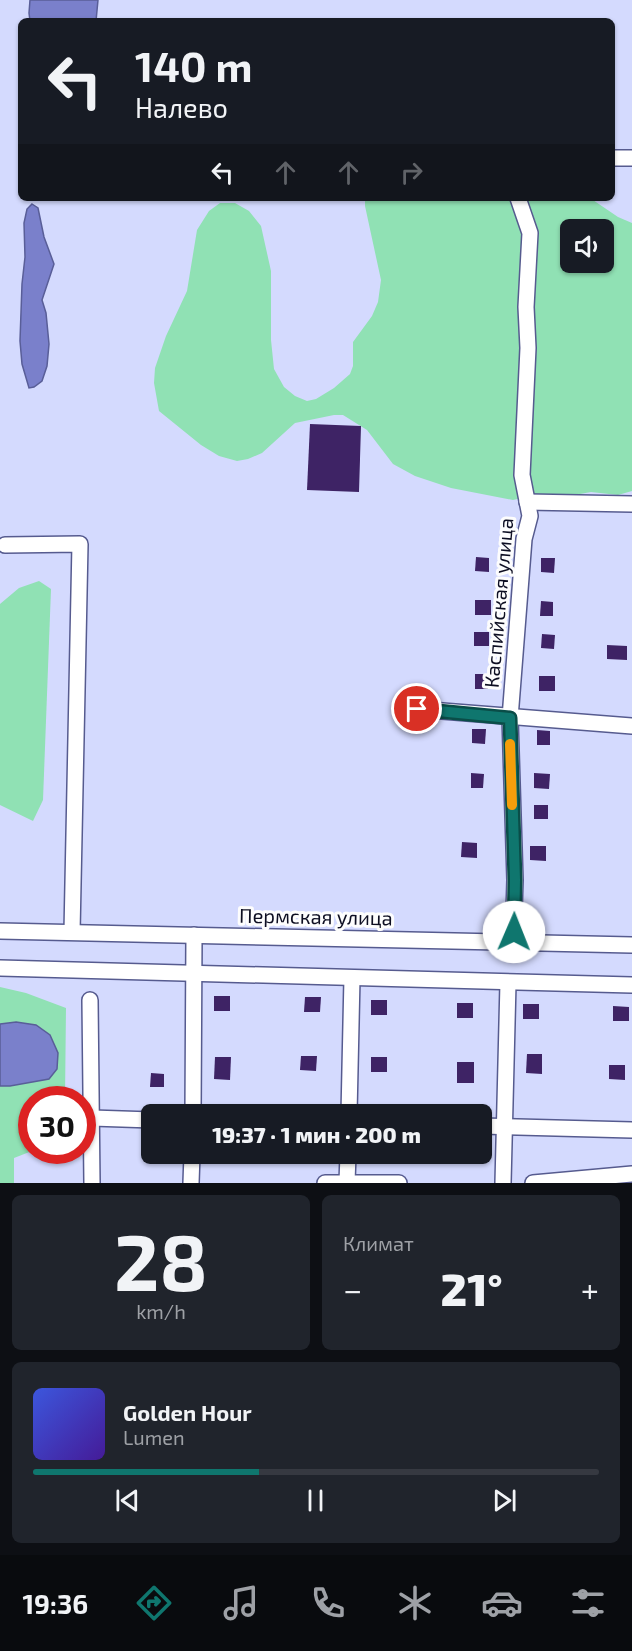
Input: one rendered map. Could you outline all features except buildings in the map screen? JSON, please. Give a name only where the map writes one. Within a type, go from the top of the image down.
[{"type":"street","points":[[615,158],[632,158]]},
{"type":"street","name":"Каспийская улица","points":[[513,943],[515,880],[510,718],[524,539],[530,516],[522,475],[528,348],[526,307],[530,233],[519,201]]},
{"type":"street","points":[[527,502],[632,504]]},
{"type":"street","points":[[2,544],[80,544],[72,932]]},
{"type":"street","points":[[417,709],[632,726]]},
{"type":"street","name":"Пермская улица","points":[[0,931],[632,945]]},
{"type":"street","points":[[193,1104],[194,935]]},
{"type":"street","points":[[0,968],[632,985]]},
{"type":"street","points":[[349,1104],[352,978]]},
{"type":"street","points":[[503,1183],[508,983]]},
{"type":"street","points":[[90,1000],[91,1086]]},
{"type":"street","points":[[96,1118],[141,1120]]},
{"type":"street","points":[[492,1126],[632,1130]]},
{"type":"street","points":[[92,1164],[92,1183]]},
{"type":"street","points":[[191,1183],[192,1164]]},
{"type":"street","points":[[347,1182],[348,1164]]},
{"type":"street","points":[[533,1183],[632,1174]]},
{"type":"street","points":[[325,1183],[399,1183]]},
{"type":"green space","points":[[365,201],[594,201],[618,217],[632,223],[632,491],[618,495],[591,492],[569,496],[540,494],[513,500],[451,488],[415,476],[393,464],[367,430],[343,415],[295,423],[262,453],[237,461],[219,456],[201,445],[159,411],[154,383],[155,368],[166,336],[187,291],[197,230],[209,211],[220,203],[235,203],[249,211],[261,226],[271,271],[271,340],[274,369],[284,387],[295,396],[307,401],[316,399],[334,388],[350,374],[353,366],[353,342],[372,316],[378,302],[381,280]]},
{"type":"green space","points":[[39,581],[51,589],[43,800],[33,821],[0,805],[0,604],[19,588]]},
{"type":"green space","points":[[0,987],[26,993],[66,1008],[65,1086],[18,1086],[18,1156],[14,1158],[14,1183],[0,1183],[0,1086],[49,1079],[16,1022],[0,1024]]},
{"type":"water","points":[[30,0],[98,0],[96,18],[30,18]]},
{"type":"water","points":[[32,204],[38,208],[44,237],[54,264],[42,300],[46,313],[49,344],[47,366],[42,381],[29,388],[22,364],[20,341],[25,257],[24,223],[27,209]]},
{"type":"water","points":[[16,1022],[36,1025],[50,1035],[58,1053],[57,1069],[49,1079],[0,1086],[0,1024]]},
{"type":"slow traffic","points":[[510,744],[512,805]]},
{"type":"route","points":[[417,709],[510,718],[515,880],[514,932]]}]
